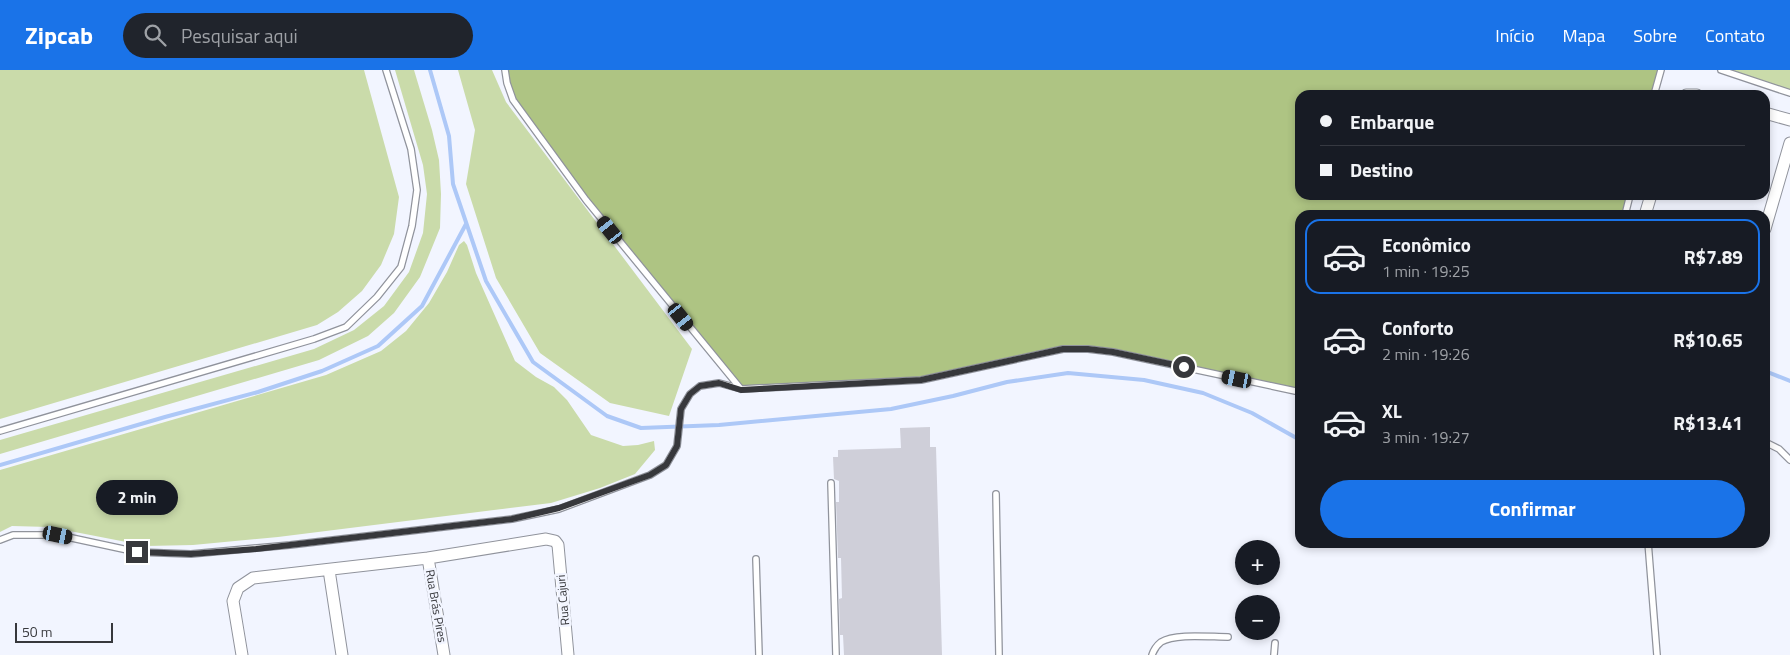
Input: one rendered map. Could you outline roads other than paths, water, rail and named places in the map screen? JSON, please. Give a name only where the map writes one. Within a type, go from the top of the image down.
[{"type":"street","points":[[1770,114],[1790,120]]},
{"type":"street","points":[[1770,212],[1790,143]]},
{"type":"street","name":"Rua Cajuri","points":[[428,558],[546,539],[555,542],[558,545],[568,655]]},
{"type":"street","points":[[242,655],[233,601],[238,588],[253,578],[428,558]]},
{"type":"street","name":"Rua Brás Pires","points":[[428,558],[444,655]]},
{"type":"street","points":[[329,570],[342,655]]},
{"type":"lane","points":[[0,431],[314,339],[346,326],[371,303],[401,267],[412,226],[417,190],[411,149],[386,70]]},
{"type":"lane","points":[[505,70],[513,100],[586,200],[741,390]]},
{"type":"lane","points":[[1655,90],[1661,70]]},
{"type":"lane","points":[[1721,70],[1790,92]]},
{"type":"lane","points":[[0,540],[13,535],[58,535],[137,552],[191,554],[290,545],[512,519],[559,508],[650,475],[666,465],[677,446],[681,409],[690,394],[700,386],[719,383],[741,390],[921,380],[1063,349],[1088,349],[1113,352],[1295,391]]},
{"type":"lane","points":[[1770,444],[1779,449],[1790,460]]},
{"type":"lane","points":[[831,483],[836,655]]},
{"type":"lane","points":[[996,494],[999,655]]},
{"type":"lane","points":[[1648,548],[1657,655]]},
{"type":"lane","points":[[756,559],[759,655]]},
{"type":"lane","points":[[1152,655],[1155,646],[1162,641],[1174,638],[1228,637]]},
{"type":"lane","points":[[1274,643],[1274,655]]},
{"type":"waterway","points":[[430,70],[449,136],[453,184],[486,281],[533,362],[607,416],[641,428],[719,425],[891,409],[1007,382],[1068,373],[1144,380],[1203,393],[1252,413],[1295,437]]},
{"type":"waterway","points":[[0,465],[258,392],[322,371],[378,346],[422,306],[466,224]]},
{"type":"waterway","points":[[1770,373],[1790,381]]}]
